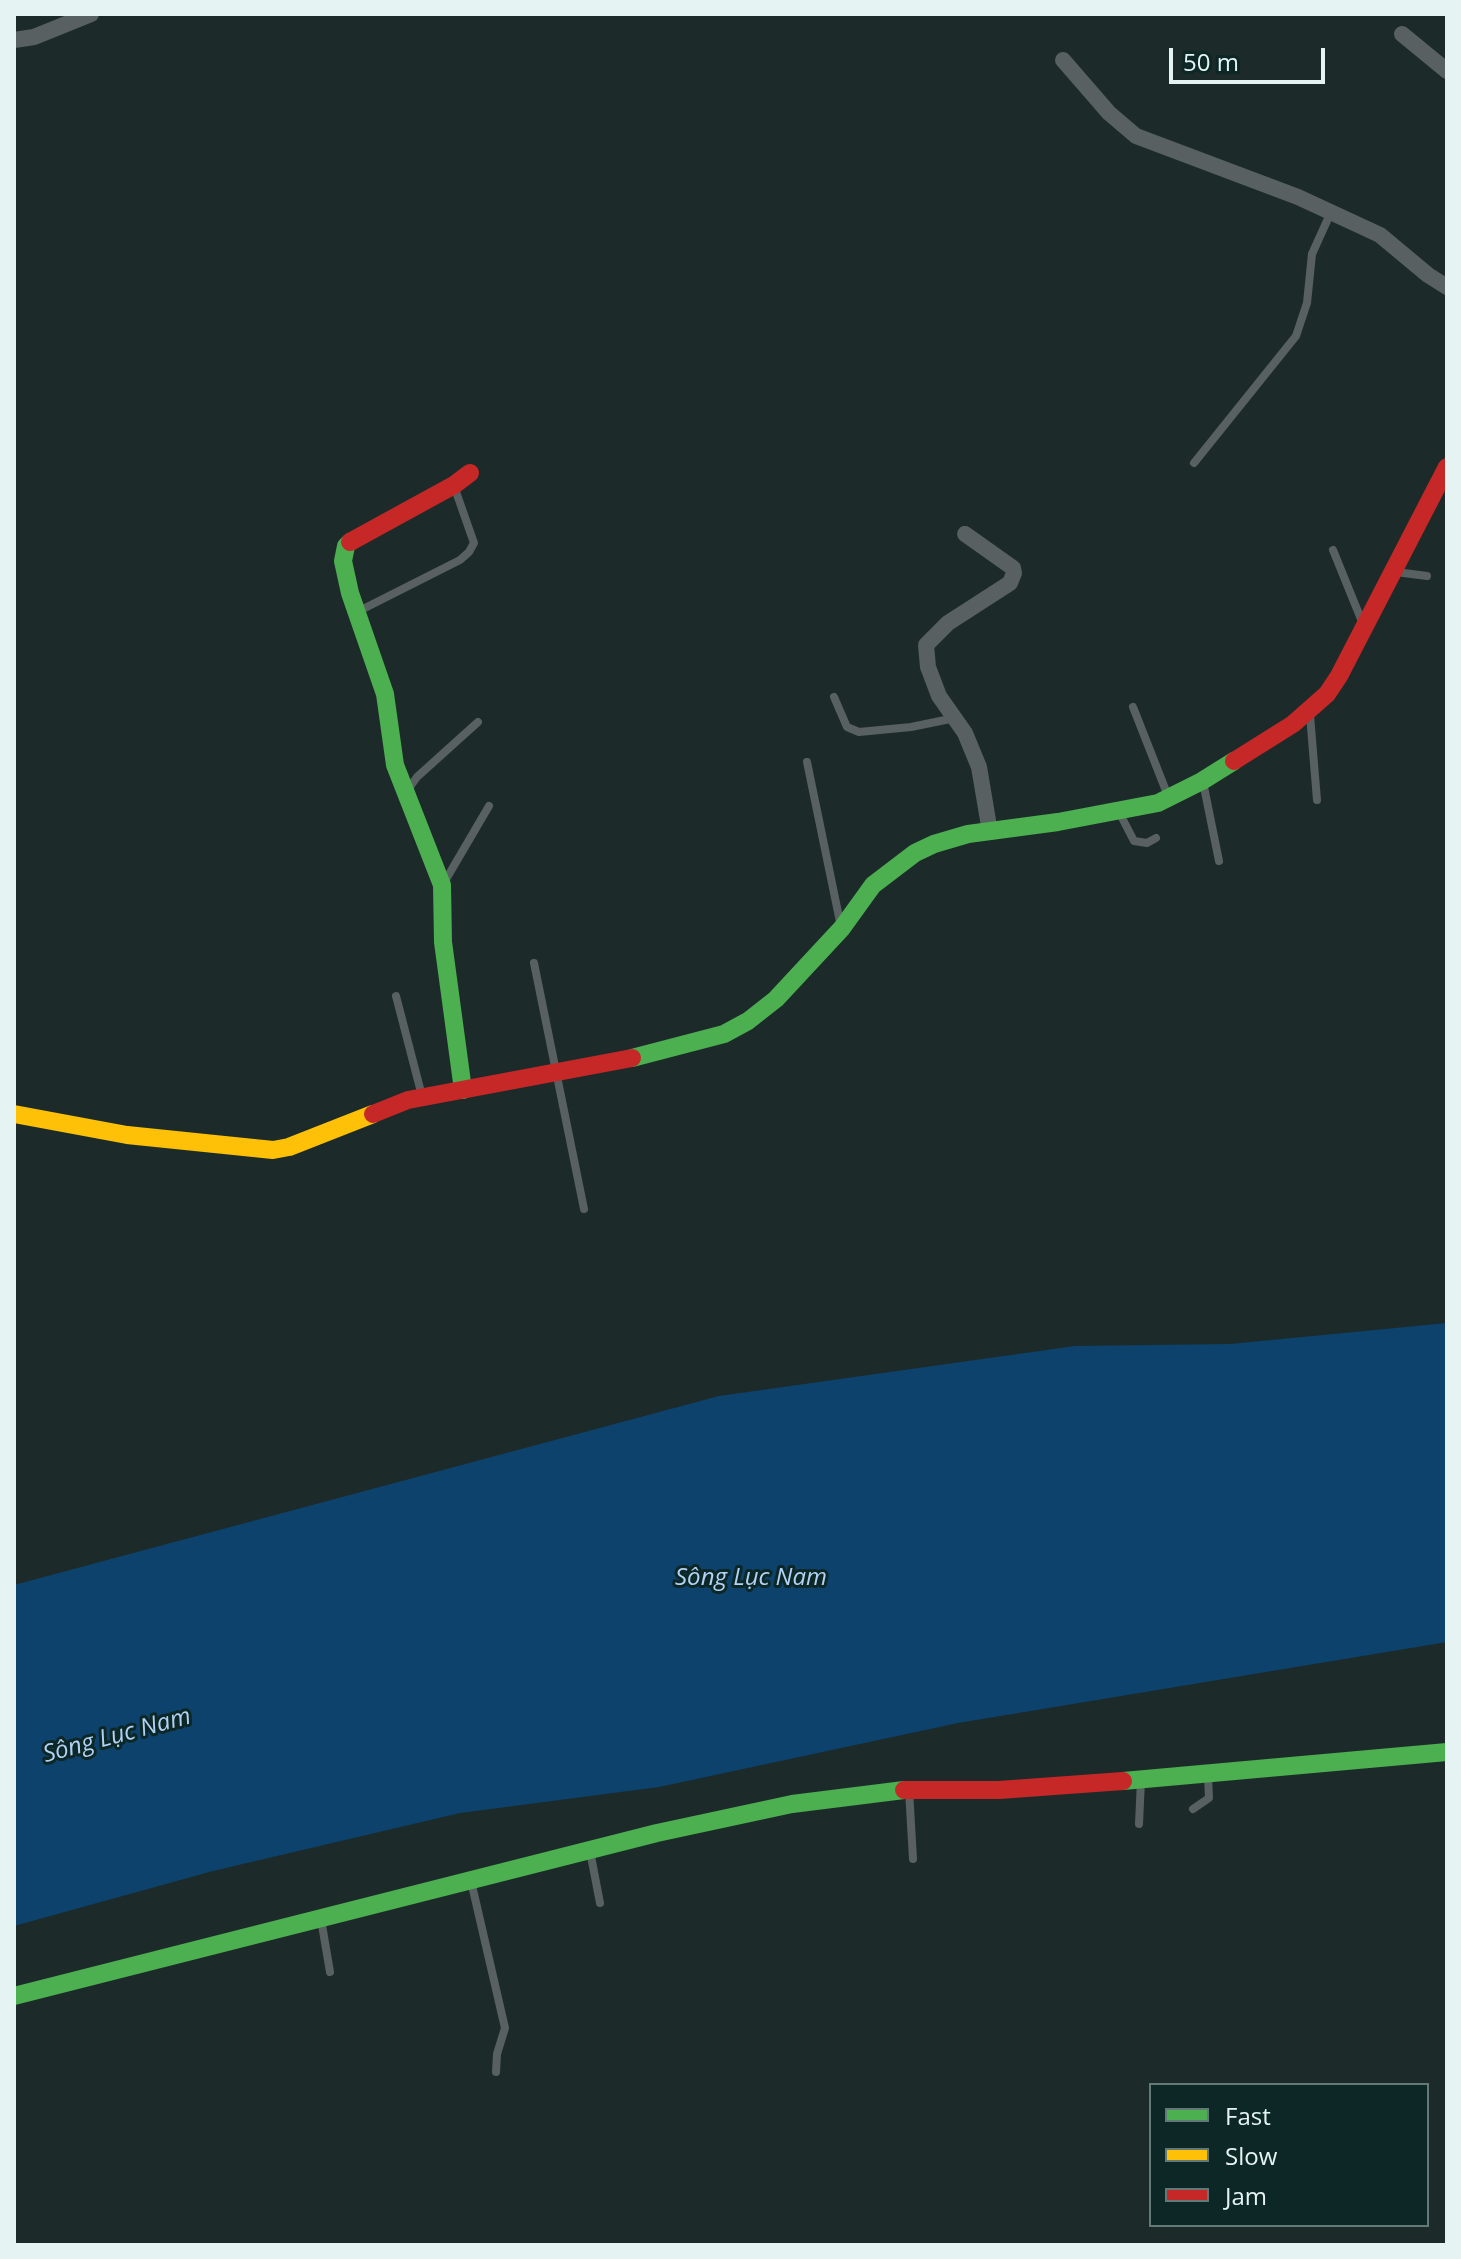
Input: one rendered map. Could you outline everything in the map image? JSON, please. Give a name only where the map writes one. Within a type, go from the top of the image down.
[{"type":"street","points":[[14,40],[34,37],[91,14]]},
{"type":"street","points":[[1402,34],[1447,71]]},
{"type":"street","points":[[1063,60],[1109,113],[1136,136],[1271,186],[1380,235],[1447,287]]},
{"type":"street","points":[[14,1114],[127,1135],[273,1150],[289,1147],[408,1100],[611,1064],[724,1034],[748,1021],[776,999],[842,928],[873,885],[915,853],[968,834],[1119,812],[1158,803],[1202,781],[1293,724],[1327,694],[1365,628],[1391,572],[1447,468]]},
{"type":"street","points":[[463,1090],[443,942],[442,885],[395,765],[385,694],[356,612],[343,561],[346,546],[354,538],[454,485],[470,473]]},
{"type":"street","points":[[965,534],[1013,568],[1014,573],[1010,583],[948,623],[926,645],[928,667],[939,696],[965,733],[979,767],[990,832]]},
{"type":"street","points":[[14,1996],[657,1833],[792,1804],[909,1789],[999,1790],[1447,1752]]},
{"type":"lane","points":[[1194,463],[1296,336],[1307,303],[1312,254],[1331,212]]},
{"type":"lane","points":[[356,612],[460,560],[469,552],[474,543],[454,485]]},
{"type":"lane","points":[[1333,550],[1365,628]]},
{"type":"lane","points":[[1391,572],[1427,576]]},
{"type":"lane","points":[[834,697],[847,727],[859,732],[911,727],[955,718]]},
{"type":"lane","points":[[1133,707],[1168,798]]},
{"type":"lane","points":[[1309,710],[1317,800]]},
{"type":"lane","points":[[406,792],[417,777],[478,722]]},
{"type":"lane","points":[[807,762],[842,928]]},
{"type":"lane","points":[[1202,781],[1219,861]]},
{"type":"lane","points":[[442,885],[489,806]]},
{"type":"lane","points":[[1119,812],[1134,841],[1147,843],[1156,838]]},
{"type":"lane","points":[[534,963],[584,1209]]},
{"type":"lane","points":[[396,996],[422,1097]]},
{"type":"lane","points":[[1193,1809],[1209,1798],[1208,1774]]},
{"type":"lane","points":[[1139,1824],[1141,1780]]},
{"type":"lane","points":[[909,1789],[913,1859]]},
{"type":"lane","points":[[590,1850],[600,1903]]},
{"type":"lane","points":[[471,1881],[505,2028],[497,2054],[496,2072]]},
{"type":"lane","points":[[321,1918],[330,1972]]},
{"type":"water","name":"Sông Lục Nam","points":[[1447,1323],[1447,1642],[958,1723],[659,1787],[460,1813],[213,1871],[14,1926],[14,1585],[719,1396],[1075,1346],[1230,1344]]},
{"type":"traffic: fast","points":[[350,542],[343,561],[350,593],[385,694],[395,765],[442,885],[443,942],[463,1090]]},
{"type":"traffic: fast","points":[[632,1058],[724,1034],[748,1021],[776,999],[842,928],[873,885],[915,853],[968,834],[1058,822],[1158,803],[1234,761]]},
{"type":"traffic: fast","points":[[1123,1781],[1447,1752]]},
{"type":"traffic: fast","points":[[14,1996],[657,1833],[792,1804],[904,1790]]},
{"type":"traffic: slow","points":[[14,1114],[127,1135],[273,1150],[289,1147],[373,1114]]},
{"type":"traffic: jam","points":[[1234,761],[1293,724],[1327,694],[1447,467]]},
{"type":"traffic: jam","points":[[350,542],[454,485],[470,473]]},
{"type":"traffic: jam","points":[[373,1114],[408,1100],[632,1058]]},
{"type":"traffic: jam","points":[[904,1790],[999,1790],[1123,1781]]}]
